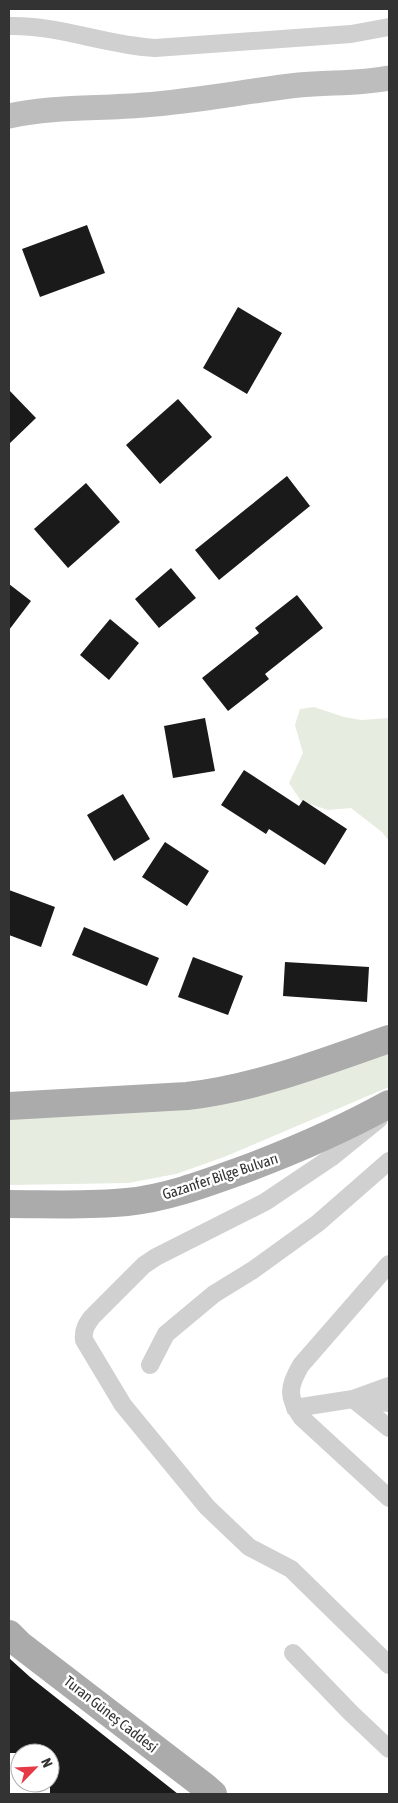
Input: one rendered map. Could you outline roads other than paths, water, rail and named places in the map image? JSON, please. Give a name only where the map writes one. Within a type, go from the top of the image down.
[{"type":"main road","points":[[9,116],[54,108],[90,109],[146,105],[320,82],[389,78]]},
{"type":"main road","points":[[9,1106],[215,1093],[261,1082],[389,1039]]},
{"type":"main road","name":"Gazanfer Bilge Bulvarı","points":[[9,1204],[110,1203],[154,1197],[213,1181],[292,1151],[389,1104]]},
{"type":"main road","name":"Turan Güneş Caddesi","points":[[9,1634],[203,1791]]},
{"type":"street","points":[[9,26],[41,27],[66,31],[102,41],[155,48],[351,34],[389,27]]},
{"type":"street","points":[[389,1110],[332,1157],[265,1202],[156,1257],[144,1265],[92,1317],[83,1332],[84,1340],[123,1405],[207,1507],[249,1548],[291,1569],[389,1665]]},
{"type":"street","points":[[292,1151],[305,1159],[308,1165],[308,1173]]},
{"type":"street","points":[[150,1365],[166,1334],[214,1294],[254,1270],[318,1223],[389,1161]]},
{"type":"street","points":[[389,1264],[301,1365],[295,1375],[291,1390],[291,1399],[295,1408],[311,1427],[389,1498]]},
{"type":"street","points":[[295,1408],[353,1399],[389,1386]]},
{"type":"street","points":[[353,1399],[389,1403]]},
{"type":"street","points":[[353,1399],[389,1428]]},
{"type":"street","points":[[292,1653],[389,1749]]}]
